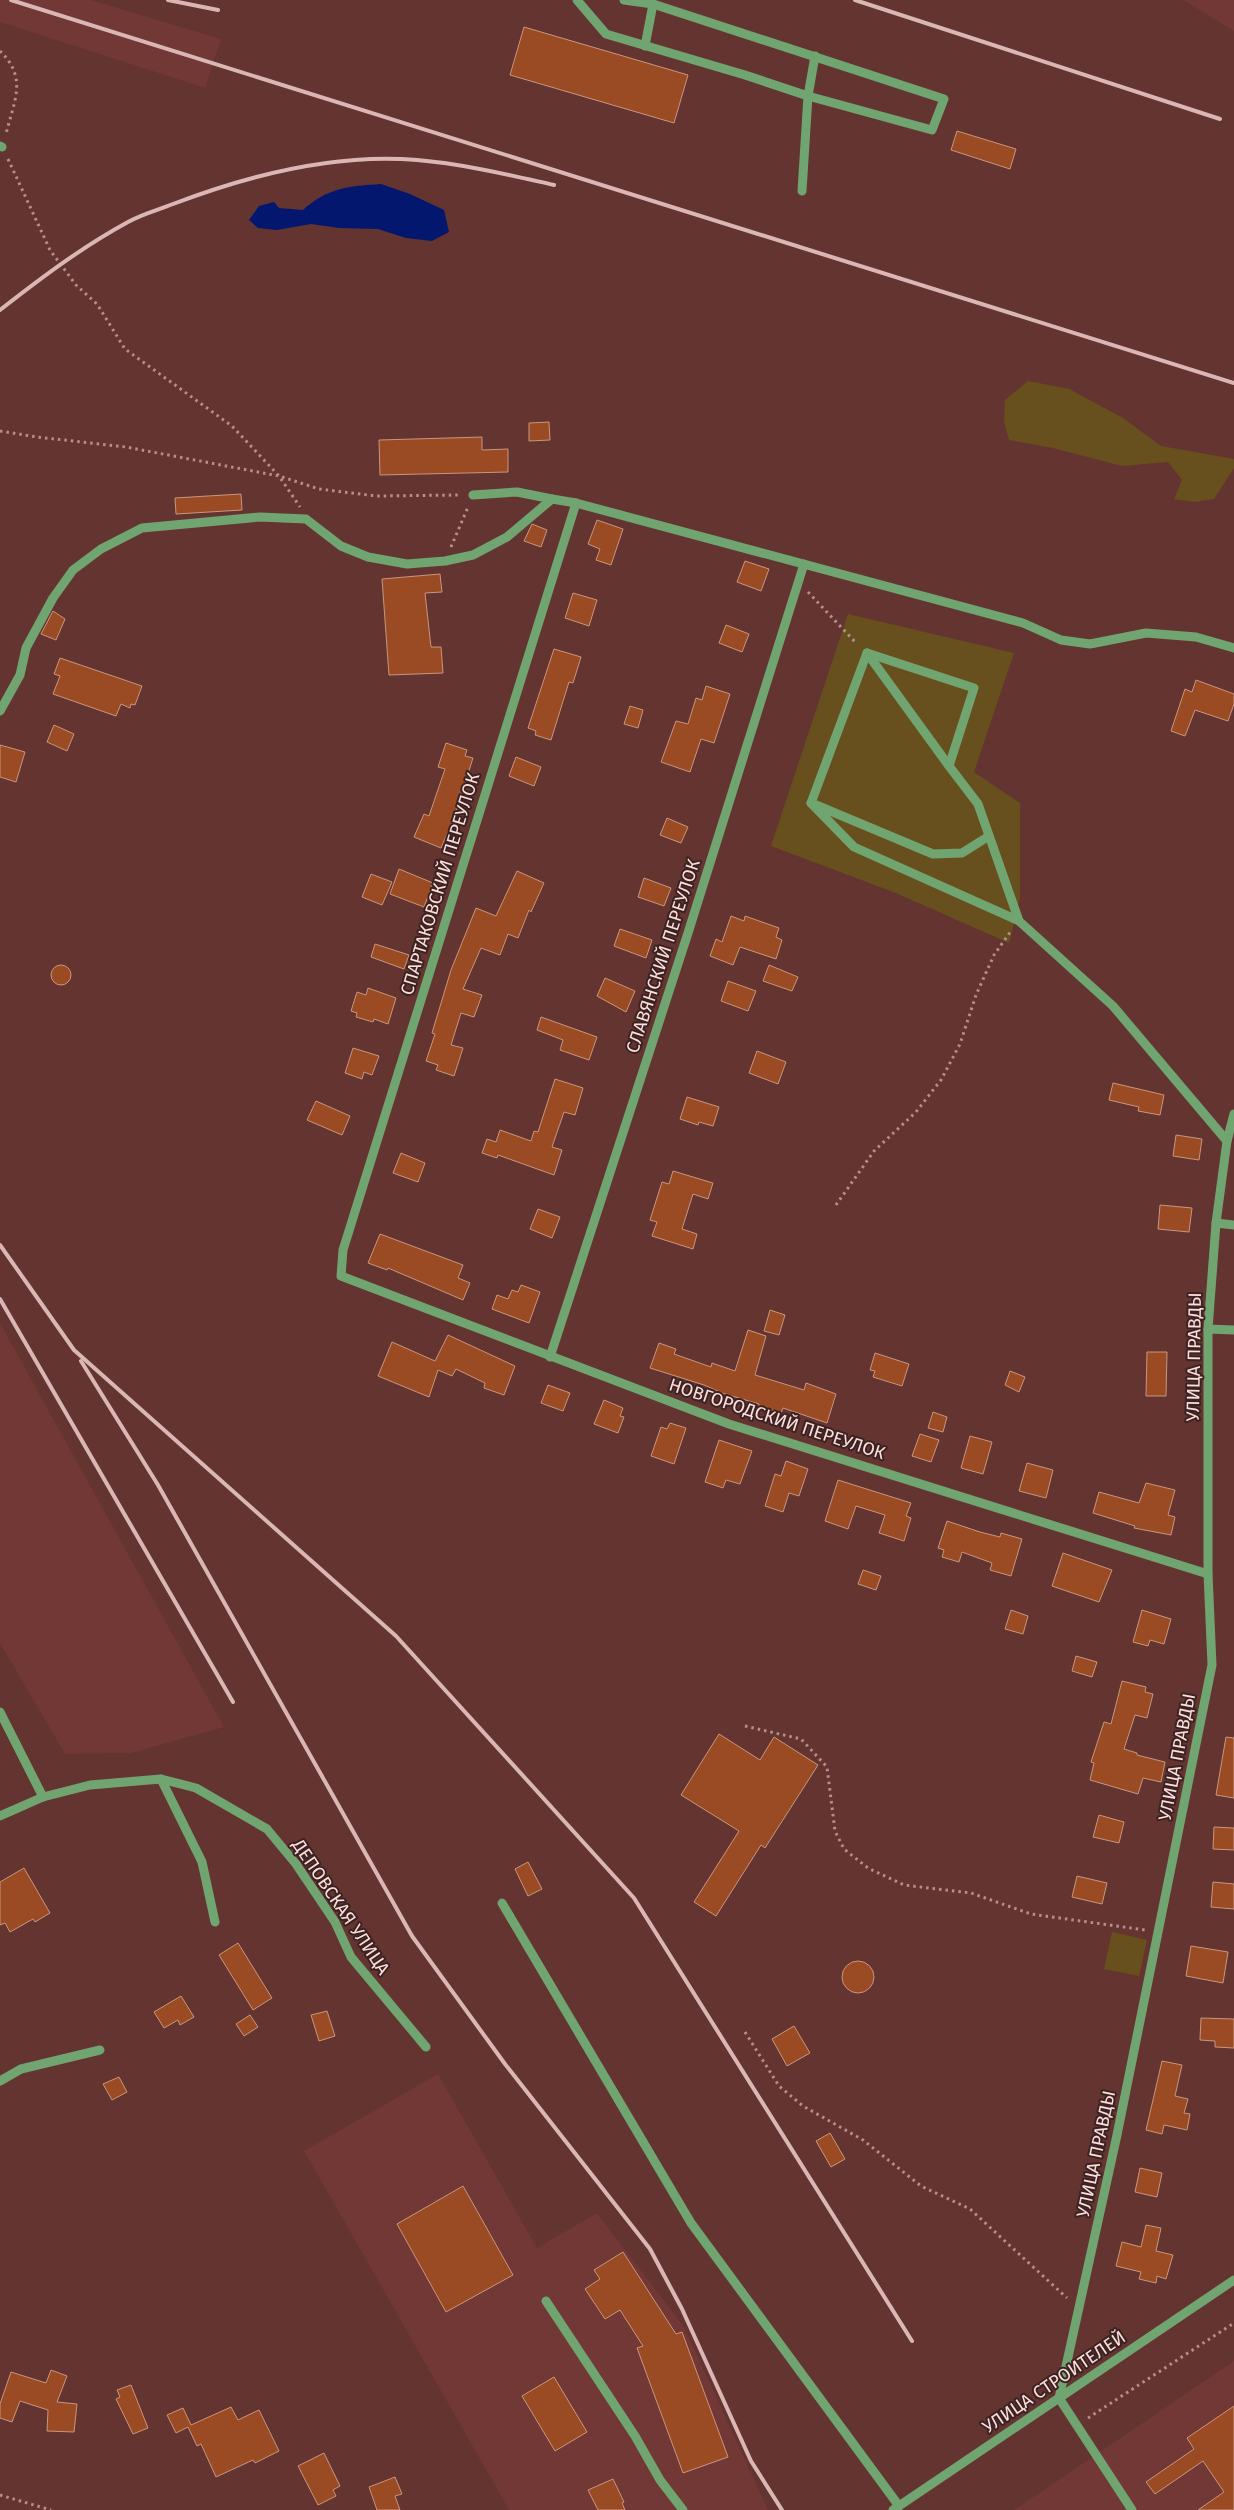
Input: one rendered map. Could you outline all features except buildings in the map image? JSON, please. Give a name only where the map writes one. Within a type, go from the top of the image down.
[{"type":"street","points":[[577,0],[606,34],[808,96],[932,130],[944,99],[653,4],[624,0]]},
{"type":"street","points":[[645,46],[653,4]]},
{"type":"street","points":[[802,191],[808,96],[815,56]]},
{"type":"street","points":[[473,495],[517,492],[576,503],[1023,623],[1061,640],[1090,644],[1146,633],[1196,637],[1234,648]]},
{"type":"street","points":[[0,711],[20,675],[26,648],[52,598],[73,570],[101,549],[142,528],[180,523],[229,522],[260,517],[306,519],[341,546],[368,557],[407,564],[445,561],[472,556],[508,537],[552,499]]},
{"type":"street","name":"СПАРТАКОВСКИЙ ПЕРЕУЛОК","points":[[341,1276],[343,1250],[576,503]]},
{"type":"street","name":"СЛАВЯНСКИЙ ПЕРЕУЛОК","points":[[550,1356],[688,933],[804,564]]},
{"type":"street","points":[[867,653],[974,688],[949,766]]},
{"type":"street","points":[[867,653],[978,804],[1019,921]]},
{"type":"street","points":[[811,803],[867,653]]},
{"type":"street","points":[[811,803],[932,854],[962,853],[989,836]]},
{"type":"street","points":[[811,803],[854,848],[1019,921],[1113,1006],[1227,1142]]},
{"type":"street","name":"УЛИЦА ПРАВДЫ","points":[[1059,2398],[1118,2135],[1212,1664],[1208,1574],[1208,1329],[1216,1223],[1227,1142],[1234,1114]]},
{"type":"street","points":[[1216,1223],[1234,1225]]},
{"type":"street","name":"НОВГОРОДСКИЙ ПЕРЕУЛОК","points":[[341,1276],[730,1424],[1208,1574]]},
{"type":"street","points":[[1208,1329],[1234,1330]]},
{"type":"street","points":[[0,1712],[43,1797]]},
{"type":"street","points":[[162,1779],[202,1862],[215,1922]]},
{"type":"street","name":"ДЕПОВСКАЯ УЛИЦА","points":[[0,1816],[43,1797],[90,1785],[162,1779],[196,1788],[267,1829],[296,1864],[335,1922],[351,1957],[426,2047]]},
{"type":"street","points":[[502,1903],[691,2223],[896,2508]]},
{"type":"street","points":[[0,2081],[21,2069],[100,2050]]},
{"type":"street","name":"УЛИЦА СТРОИТЕЛЕЙ","points":[[896,2508],[1234,2280]]},
{"type":"street","points":[[546,2301],[636,2436],[660,2480],[683,2510]]},
{"type":"street","points":[[1059,2398],[1132,2510]]},
{"type":"path","points":[[0,51],[10,60],[19,85],[1,146],[50,250],[76,285],[97,304],[125,349],[232,426],[279,476],[297,499],[306,519]]},
{"type":"path","points":[[0,431],[38,438],[126,446],[279,476],[319,489],[376,496],[473,495],[445,561]]},
{"type":"path","points":[[798,582],[867,653]]},
{"type":"path","points":[[836,1205],[874,1151],[916,1112],[941,1080],[960,1044],[976,995],[994,955],[1019,921]]},
{"type":"path","points":[[745,1726],[801,1739],[827,1767],[835,1831],[844,1849],[868,1868],[904,1885],[971,1893],[1012,1909],[1031,1914],[1158,1932]]},
{"type":"path","points":[[744,2032],[779,2086],[803,2106],[863,2140],[921,2186],[970,2209],[1019,2256],[1079,2308]]},
{"type":"path","points":[[1077,2425],[1234,2323]]},
{"type":"path","points":[[0,2495],[51,2510]]},
{"type":"shaded area","points":[[0,0],[91,0],[221,39],[205,88],[0,22]]},
{"type":"shaded area","points":[[1183,0],[1234,0],[1234,31]]},
{"type":"shaded area","points":[[381,184],[410,194],[444,210],[449,232],[432,241],[406,238],[378,229],[339,228],[311,224],[277,230],[258,228],[249,220],[259,206],[274,202],[279,208],[303,210],[321,197],[339,190],[349,187]]},
{"type":"shaded area","points":[[1028,381],[1069,389],[1123,418],[1161,446],[1234,459],[1234,468],[1214,499],[1195,502],[1174,499],[1182,480],[1168,462],[1122,466],[1053,448],[1009,440],[1004,422],[1005,400]]},
{"type":"shaded area","points":[[848,614],[1014,653],[974,772],[1020,803],[1020,898],[1009,943],[896,893],[771,846]]},
{"type":"shaded area","points":[[0,1323],[224,1727],[131,1753],[65,1754],[0,1643]]},
{"type":"shaded area","points":[[1112,1932],[1147,1940],[1139,1976],[1104,1969]]},
{"type":"shaded area","points":[[438,2074],[537,2248],[597,2213],[684,2327],[768,2510],[509,2510],[304,2151]]},
{"type":"shaded area","points":[[1234,2361],[1234,2510],[1014,2510]]},
{"type":"railway","points":[[11,0],[1234,383]]},
{"type":"railway","points":[[168,0],[218,10]]},
{"type":"railway","points":[[855,0],[1220,119]]},
{"type":"railway","points":[[0,310],[78,252],[133,219],[202,193],[293,168],[355,160],[417,160],[469,167],[554,185]]},
{"type":"railway","points":[[0,1245],[74,1350],[396,1636],[634,1898],[912,2341]]},
{"type":"railway","points":[[0,1299],[233,1702]]},
{"type":"railway","points":[[81,1361],[158,1485],[412,1936],[505,2064],[650,2249],[682,2309],[751,2461],[782,2510]]}]
